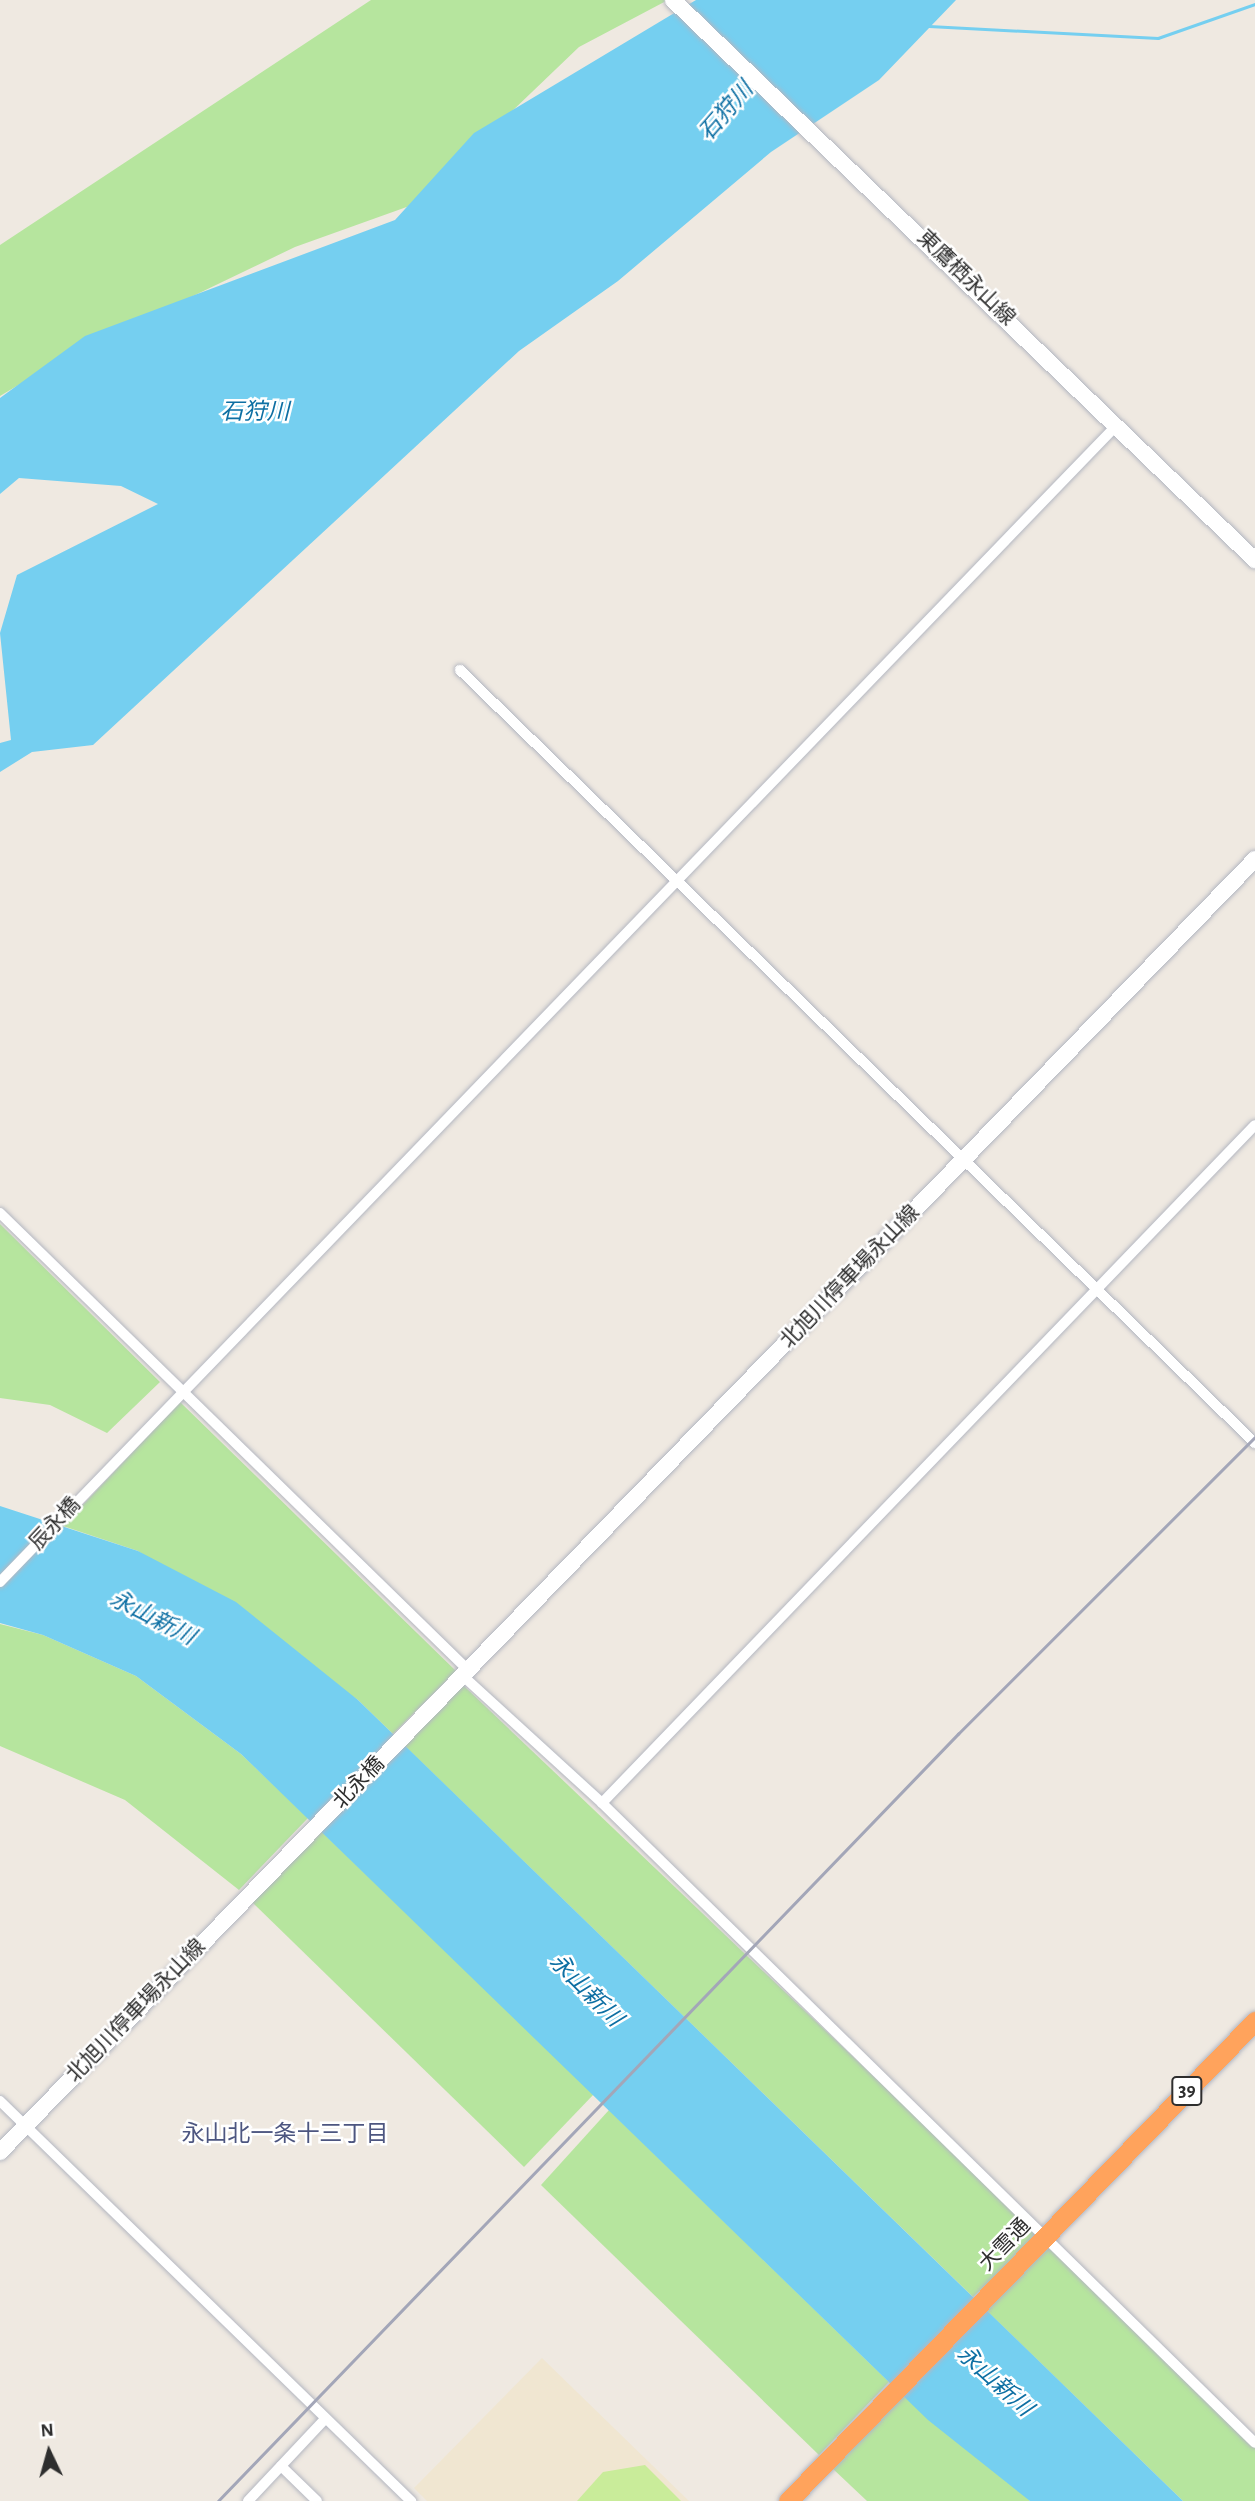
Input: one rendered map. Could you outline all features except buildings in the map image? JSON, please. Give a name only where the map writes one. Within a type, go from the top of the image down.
[{"type":"highway","name":"大雪通","points":[[788,2501],[1255,2021]]},
{"type":"main road","name":"東鷹栖永山線","points":[[673,0],[908,222],[1255,560]]},
{"type":"main road","name":"北旭川停車場永山線","points":[[445,1694],[1255,859]]},
{"type":"main road","name":"北永橋","points":[[273,1871],[445,1694]]},
{"type":"main road","name":"北旭川停車場永山線","points":[[0,2152],[273,1871]]},
{"type":"street","name":"辰永橋","points":[[0,1582],[1117,425]]},
{"type":"street","points":[[460,670],[1255,1443]]},
{"type":"street","points":[[602,1803],[1255,1125]]},
{"type":"street","points":[[0,1213],[466,1673],[1255,2443]]},
{"type":"street","points":[[0,2101],[411,2501]]},
{"type":"street","points":[[248,2501],[325,2419]]},
{"type":"street","points":[[281,2466],[317,2501]]},
{"type":"shaded area","points":[[542,2358],[689,2501],[427,2501],[414,2488]]},
{"type":"green space","points":[[371,0],[668,0],[579,47],[415,204],[295,247],[62,359],[0,396],[0,245]]},
{"type":"green space","points":[[0,1224],[160,1382],[107,1433],[50,1405],[0,1398]]},
{"type":"green space","points":[[180,1402],[456,1671],[393,1734],[358,1700],[138,1551],[63,1526]]},
{"type":"green space","points":[[0,1624],[43,1635],[136,1676],[241,1754],[308,1818],[239,1890],[125,1800],[0,1746]]},
{"type":"green space","points":[[463,1685],[1039,2234],[973,2297],[405,1746]]},
{"type":"green space","points":[[322,1832],[594,2094],[524,2167],[252,1902]]},
{"type":"green space","points":[[609,2110],[889,2382],[819,2455],[541,2185]]},
{"type":"green space","points":[[1049,2244],[1255,2443],[1255,2501],[1183,2501],[984,2308]]},
{"type":"green space","points":[[903,2396],[1017,2486],[1030,2501],[867,2501],[832,2468]]},
{"type":"green space","points":[[645,2465],[681,2501],[577,2501],[603,2472]]},
{"type":"water","name":"石狩川","points":[[696,0],[956,0],[879,80],[771,152],[618,281],[519,351],[93,745],[32,752],[0,772],[0,743],[11,740],[0,633],[17,575],[158,504],[121,486],[19,478],[0,494],[0,398],[85,336],[395,220],[474,133]]},
{"type":"water","name":"永山新川","points":[[0,1506],[138,1551],[236,1602],[358,1700],[1183,2501],[1030,2501],[928,2420],[241,1754],[136,1676],[43,1635],[0,1623]]},
{"type":"waterway","points":[[929,26],[1158,38],[1255,4]]},
{"type":"railway","points":[[218,2501],[958,1734],[1255,1437]]},
{"type":"district","name":"永山北一条十三丁目","points":[[285,2135]]}]
